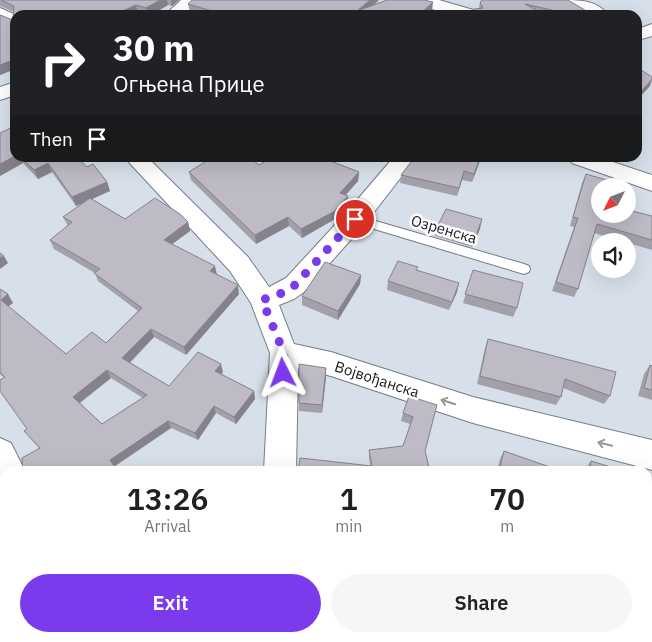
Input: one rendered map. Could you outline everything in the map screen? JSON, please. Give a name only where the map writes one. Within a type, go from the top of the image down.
[{"type":"street","points":[[180,10],[191,0]]},
{"type":"street","points":[[421,0],[454,10]]},
{"type":"street","points":[[574,0],[591,10]]},
{"type":"street","points":[[140,162],[239,264],[262,300],[284,353],[280,466]]},
{"type":"street","points":[[262,300],[285,292],[295,285],[355,219],[402,162]]},
{"type":"street","points":[[591,162],[652,184]]},
{"type":"street","name":"Војвођанска","points":[[284,353],[331,364],[472,410],[652,455]]},
{"type":"street","points":[[0,453],[6,466]]},
{"type":"lane","name":"Озренска","points":[[355,219],[524,269]]},
{"type":"building","points":[[1,0],[160,0],[146,8],[136,5],[125,10],[14,10],[14,6]]},
{"type":"building","points":[[192,0],[370,0],[358,10],[209,10],[188,4]]},
{"type":"building","points":[[387,0],[424,0],[433,2],[424,10],[360,10]]},
{"type":"building","points":[[482,0],[568,0],[585,10],[551,10],[525,4],[536,10],[473,10],[483,8],[480,2]]},
{"type":"building","points":[[0,15],[10,19],[10,61],[0,65]]},
{"type":"building","points":[[642,71],[652,77],[642,90]]},
{"type":"building","points":[[10,128],[10,159],[0,164],[0,133]]},
{"type":"building","points":[[26,162],[81,162],[87,167],[93,164],[107,182],[72,197],[48,163],[34,170]]},
{"type":"building","points":[[205,162],[255,162],[259,165],[265,162],[333,162],[359,172],[340,193],[348,196],[335,211],[301,229],[288,217],[255,235],[189,172]]},
{"type":"building","points":[[411,162],[478,162],[474,174],[464,171],[459,188],[401,175]]},
{"type":"building","points":[[586,174],[600,178],[591,178],[591,223],[636,223],[636,212],[652,216],[652,240],[636,235],[636,233],[628,233],[597,224],[594,233],[591,233],[591,245],[578,289],[556,282],[578,218],[573,217]]},
{"type":"building","points":[[90,198],[125,219],[155,198],[180,214],[188,222],[164,240],[215,266],[210,271],[238,285],[184,347],[151,329],[122,358],[169,386],[198,352],[221,364],[215,371],[254,391],[234,417],[214,406],[195,433],[168,421],[110,460],[114,466],[23,466],[22,458],[40,448],[24,431],[27,429],[0,391],[0,380],[5,377],[0,372],[0,289],[8,294],[1,300],[66,354],[92,332],[106,343],[142,308],[94,273],[100,269],[50,240],[72,222],[63,217]],"holes":[[[107,370],[147,395],[102,424],[73,397]]]},
{"type":"building","points":[[446,209],[482,219],[475,238],[437,227]]},
{"type":"building","points":[[398,261],[418,267],[416,270],[459,283],[452,302],[388,281]]},
{"type":"building","points":[[325,262],[361,275],[338,311],[302,296]]},
{"type":"building","points":[[473,270],[523,283],[517,308],[465,294]]},
{"type":"building","points":[[488,339],[616,372],[610,396],[565,379],[561,397],[480,376]]},
{"type":"building","points":[[299,364],[326,368],[322,405],[299,403]]},
{"type":"building","points":[[650,365],[652,366],[652,390],[644,388]]},
{"type":"building","points":[[409,396],[437,405],[425,451],[429,466],[372,466],[369,450],[403,446],[413,417],[403,413]]},
{"type":"building","points":[[504,451],[547,466],[500,466]]},
{"type":"building","points":[[300,458],[372,466],[299,466]]},
{"type":"building","points":[[591,461],[608,466],[590,466]]},
{"type":"route","points":[[283,373],[284,353],[262,300],[285,292],[295,285],[355,219]]}]
